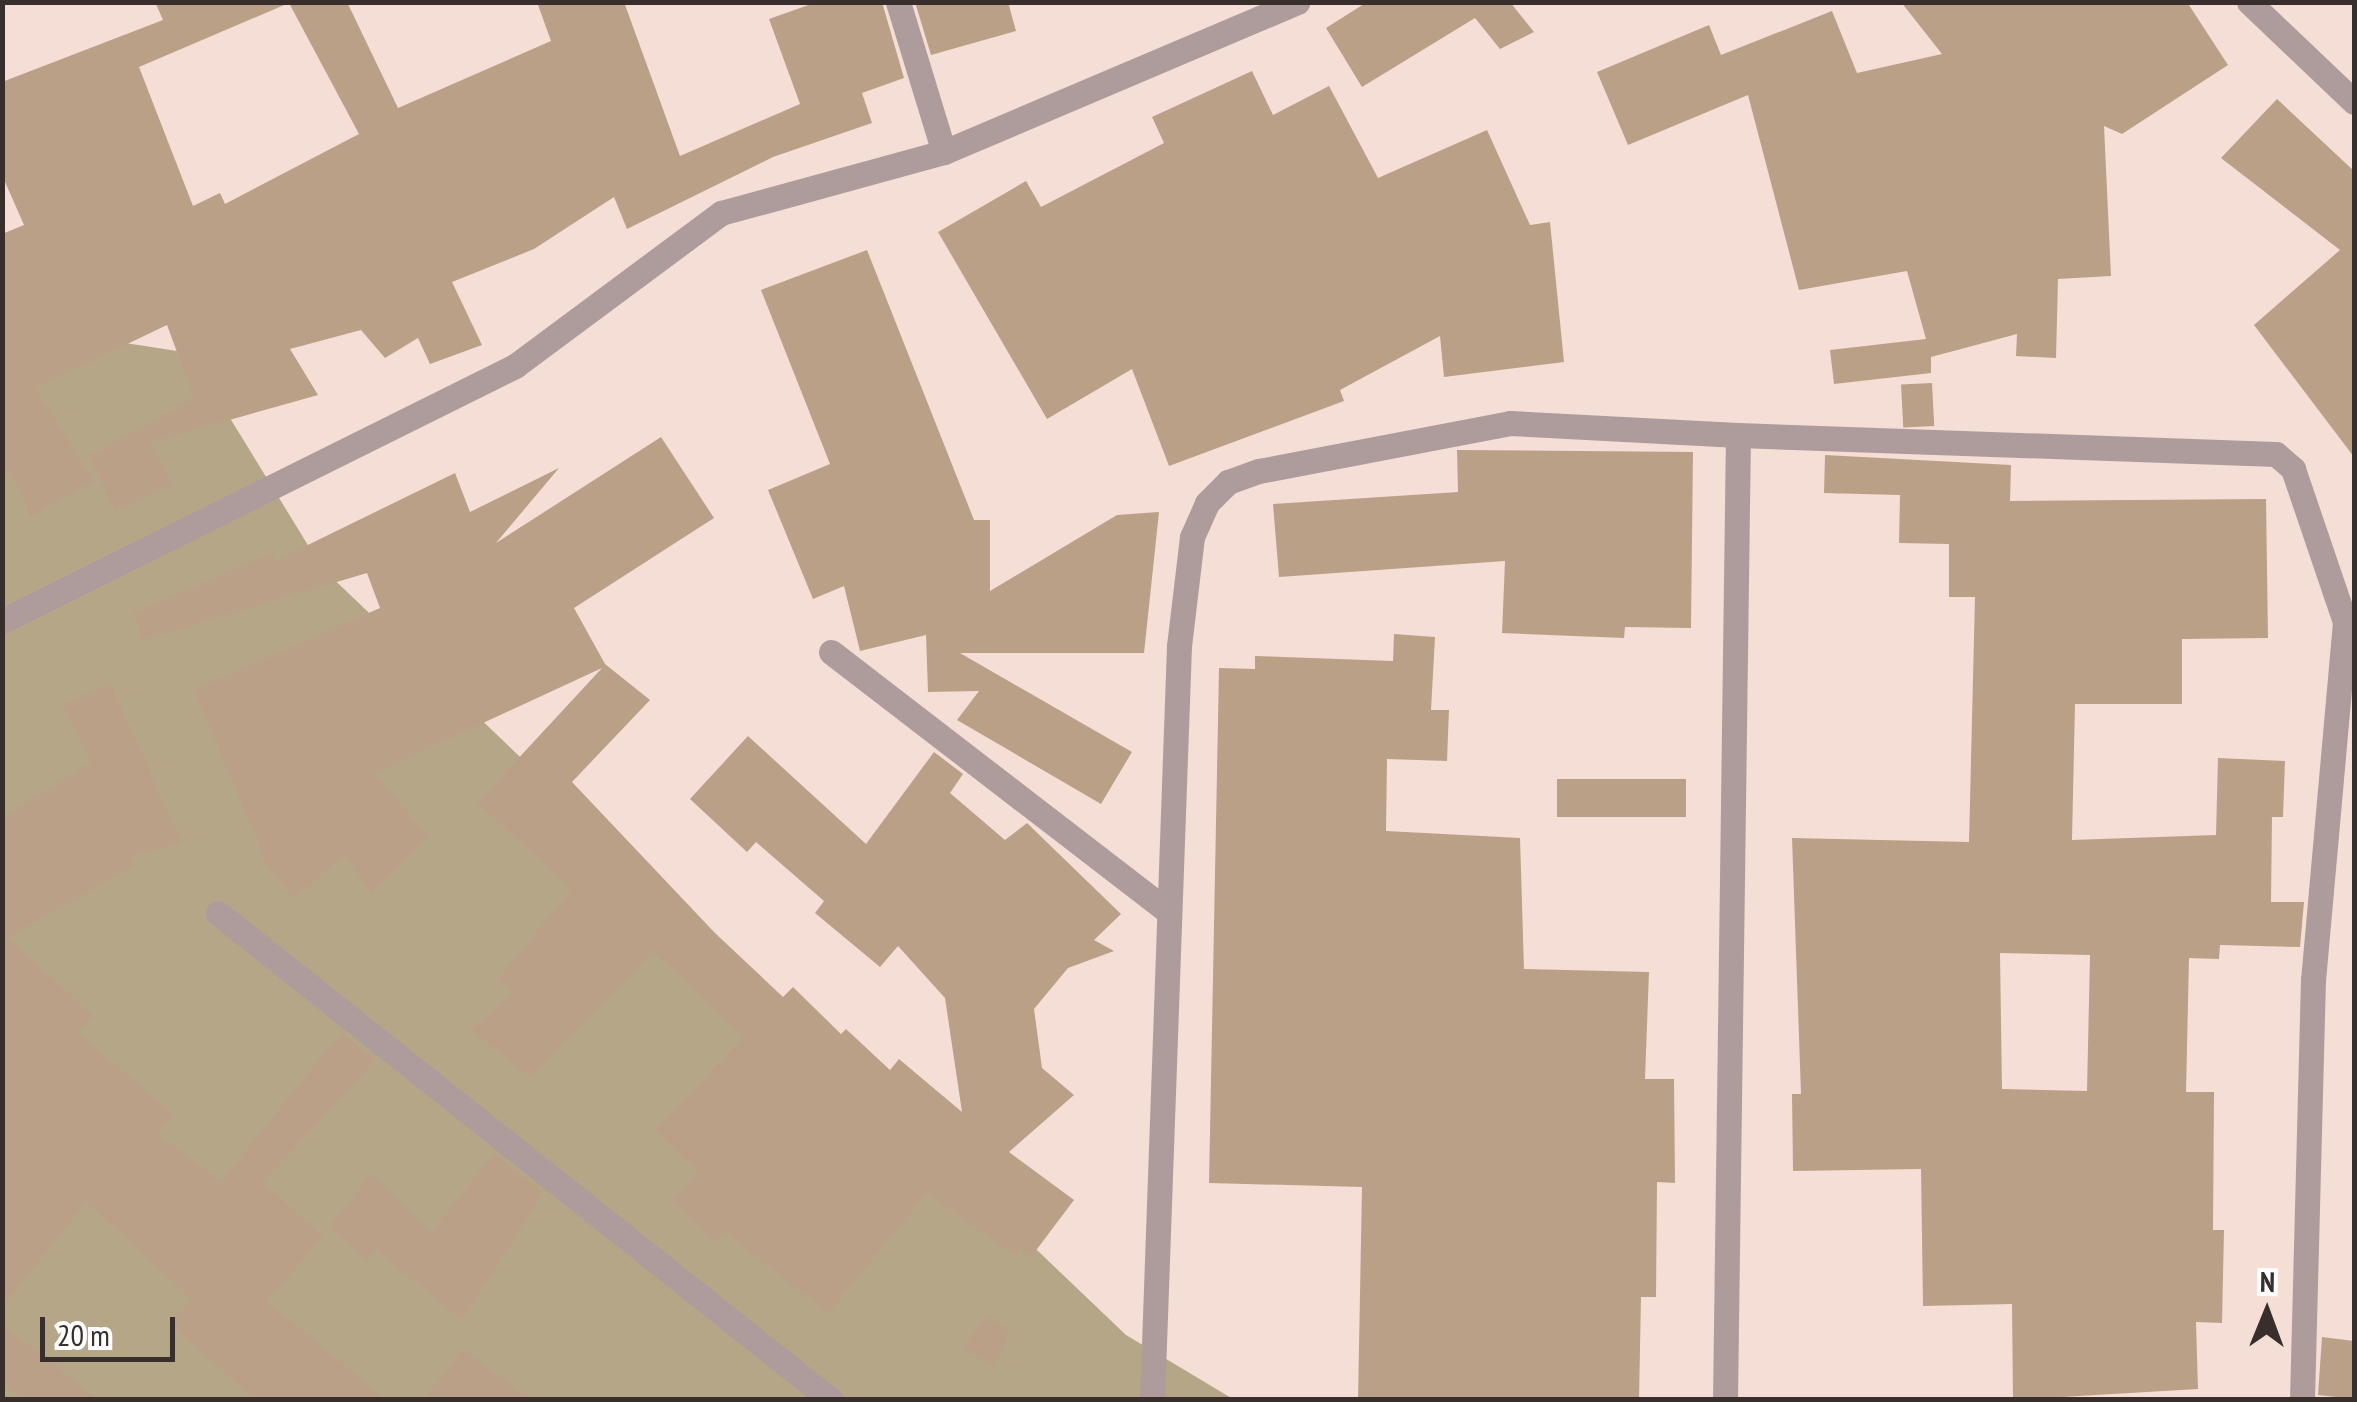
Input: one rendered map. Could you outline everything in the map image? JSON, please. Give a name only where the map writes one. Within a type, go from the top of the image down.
[{"type":"street","points":[[898,2],[944,152]]},
{"type":"street","points":[[3,620],[516,366],[721,213],[944,152],[1297,2]]},
{"type":"street","points":[[2248,2],[2354,102]]},
{"type":"street","points":[[1152,1400],[1169,912],[1186,571],[1207,503],[1228,482],[1510,423],[2276,454],[2293,469],[2350,617],[2313,979],[2302,1400]]},
{"type":"street","points":[[1725,1400],[1738,435]]},
{"type":"street","points":[[831,652],[1169,912]]},
{"type":"street","points":[[218,913],[831,1400]]},
{"type":"shaded area","points":[[2,324],[190,353],[322,568],[1126,1335],[1233,1399],[3,1399]]},
{"type":"building","points":[[155,2],[347,2],[398,108],[551,41],[537,2],[624,2],[680,156],[800,104],[769,19],[817,2],[882,2],[904,78],[862,93],[872,123],[773,157],[627,229],[614,197],[534,249],[452,282],[482,345],[430,364],[418,338],[385,358],[361,330],[290,349],[318,395],[151,442],[173,484],[115,511],[89,456],[194,398],[167,325],[35,388],[94,481],[30,517],[11,470],[2,474],[2,234],[24,225],[2,175],[2,82],[163,20]],"holes":[[[289,3],[359,134],[225,204],[220,193],[193,206],[139,67]]]},
{"type":"building","points":[[915,2],[1008,2],[1016,31],[931,55]]},
{"type":"building","points":[[1367,2],[1510,2],[1534,32],[1500,49],[1475,18],[1362,87],[1326,28]]},
{"type":"building","points":[[1901,2],[2187,2],[2228,65],[2122,134],[2104,126],[2111,276],[2058,279],[2056,358],[2016,356],[2017,334],[1931,357],[1931,373],[1834,384],[1830,350],[1926,339],[1907,271],[1799,290],[1748,95],[1628,145],[1597,72],[1709,25],[1721,55],[1832,11],[1857,73],[1942,54]]},
{"type":"building","points":[[1252,71],[1273,115],[1329,86],[1378,178],[1487,130],[1530,225],[1550,222],[1564,362],[1444,377],[1440,336],[1340,390],[1344,401],[1169,466],[1132,369],[1047,419],[938,232],[1026,181],[1041,207],[1164,143],[1152,117]]},
{"type":"building","points":[[2277,99],[2354,171],[2354,457],[2254,325],[2340,250],[2221,158]]},
{"type":"building","points":[[867,250],[974,520],[990,520],[990,591],[1117,515],[1159,512],[1144,653],[960,653],[1132,752],[1101,804],[957,720],[979,691],[928,692],[926,635],[860,651],[844,586],[813,599],[768,490],[830,464],[761,290]]},
{"type":"building","points":[[1932,383],[1934,426],[1903,428],[1901,385]]},
{"type":"building","points":[[661,437],[714,518],[574,608],[605,664],[650,700],[572,782],[715,933],[783,997],[793,987],[841,1034],[846,1029],[890,1070],[899,1059],[962,1112],[945,998],[898,946],[880,967],[815,913],[824,901],[756,842],[747,852],[690,799],[748,736],[866,844],[934,752],[963,774],[950,793],[1005,840],[1027,823],[1121,914],[1094,940],[1114,951],[1068,968],[1034,1009],[1042,1068],[1074,1095],[1009,1152],[1074,1200],[1031,1257],[1020,1249],[1015,1256],[927,1193],[828,1314],[725,1232],[715,1242],[672,1200],[699,1173],[654,1129],[744,1037],[653,952],[531,1078],[471,1030],[512,992],[497,980],[572,889],[477,803],[602,668],[375,773],[428,837],[372,894],[344,855],[294,899],[268,867],[194,690],[380,608],[367,573],[142,640],[133,613],[273,553],[275,561],[455,473],[470,512],[559,468],[496,543]]},
{"type":"building","points":[[1457,450],[1693,452],[1691,628],[1625,627],[1624,638],[1502,633],[1505,561],[1279,577],[1273,504],[1458,492]]},
{"type":"building","points":[[1825,455],[2011,465],[2010,501],[2266,499],[2268,638],[2182,639],[2182,704],[2075,704],[2072,840],[2216,835],[2218,758],[2285,761],[2283,817],[2272,817],[2271,902],[2304,902],[2300,947],[2220,945],[2219,959],[2189,958],[2186,1092],[2214,1092],[2213,1230],[2224,1230],[2222,1323],[2196,1322],[2198,1389],[2013,1400],[2012,1304],[1923,1306],[1921,1169],[1793,1171],[1792,1094],[1801,1094],[1792,838],[1969,842],[1975,597],[1949,597],[1949,544],[1899,543],[1900,495],[1824,493]],"holes":[[[2000,953],[2090,955],[2087,1091],[2002,1089]]]},
{"type":"building","points":[[1394,634],[1435,637],[1431,710],[1449,710],[1447,761],[1387,759],[1386,831],[1520,838],[1524,969],[1649,972],[1645,1079],[1674,1079],[1675,1183],[1657,1182],[1656,1297],[1641,1297],[1639,1400],[1358,1400],[1362,1187],[1209,1183],[1219,668],[1255,669],[1255,656],[1393,661]]},
{"type":"building","points":[[110,683],[182,843],[130,856],[135,865],[9,937],[93,1016],[78,1032],[174,1115],[157,1134],[221,1181],[341,1032],[376,1060],[263,1182],[323,1237],[267,1301],[386,1400],[255,1400],[170,1323],[192,1299],[86,1202],[2,1308],[2,818],[92,762],[62,705]]},
{"type":"building","points":[[1557,779],[1686,779],[1686,817],[1557,817]]},
{"type":"building","points":[[494,1153],[544,1193],[462,1320],[376,1250],[367,1261],[329,1227],[371,1173],[431,1233]]},
{"type":"building","points":[[985,1315],[1010,1330],[995,1368],[964,1348]]},
{"type":"building","points":[[2,1324],[99,1400],[23,1400],[2,1383]]},
{"type":"building","points":[[2322,1337],[2354,1341],[2354,1399],[2318,1395]]},
{"type":"building","points":[[463,1349],[533,1400],[423,1400]]}]
